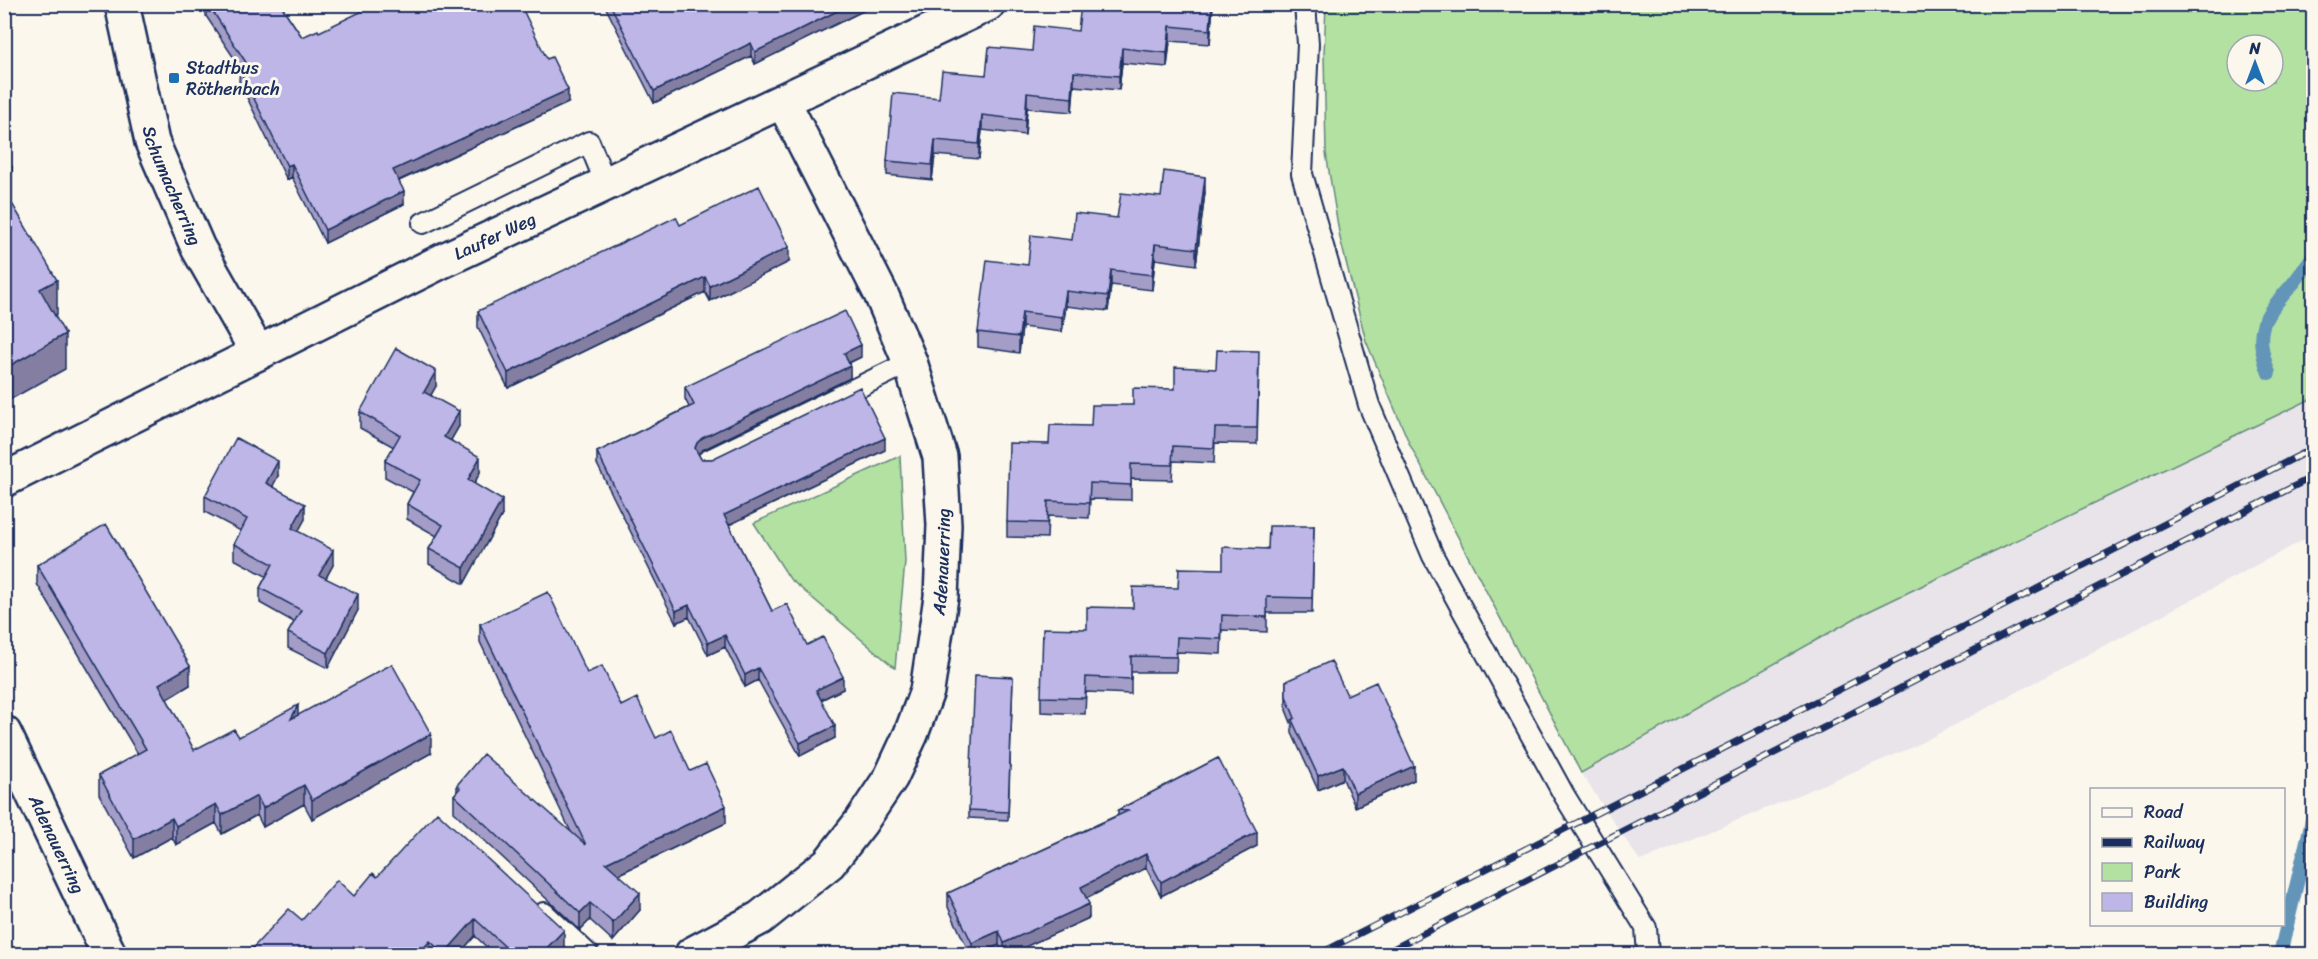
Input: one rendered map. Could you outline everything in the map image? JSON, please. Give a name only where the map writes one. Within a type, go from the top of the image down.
[{"type":"street","name":"Schumacherring","points":[[122,4],[152,142],[198,248],[258,353]]},
{"type":"street","name":"Laufer Weg","points":[[4,480],[425,269],[988,4]]},
{"type":"street","name":"Adenauerring","points":[[692,954],[760,918],[829,863],[861,822],[891,777],[911,734],[927,691],[941,597],[944,525],[940,457],[910,362],[882,294],[783,101]]},
{"type":"street","name":"Adenauerring","points":[[4,733],[110,954]]},
{"type":"lane","points":[[1305,4],[1308,44],[1302,174],[1369,405],[1434,556],[1564,795],[1646,928],[1648,954]]},
{"type":"lane","points":[[423,223],[589,142],[606,184]]},
{"type":"lane","points":[[707,461],[910,362]]},
{"type":"lane","points":[[528,898],[588,954]]},
{"type":"shaded area","points":[[2313,398],[2313,535],[1913,747],[1640,861],[1581,773],[1859,616]]},
{"type":"green space","points":[[1326,5],[2313,5],[2313,398],[1859,616],[1581,773],[1410,445],[1366,341],[1340,238],[1326,153],[1324,54]]},
{"type":"green space","points":[[900,456],[905,562],[895,668],[790,579],[754,523]]},
{"type":"building","points":[[208,4],[280,4],[302,37],[318,30],[319,32],[377,4],[520,4],[547,59],[552,57],[568,90],[393,170],[404,191],[325,230],[292,164],[287,166],[239,68],[247,64]]},
{"type":"building","points":[[610,4],[707,4],[711,9],[723,9],[730,4],[851,4],[755,52],[751,43],[654,91]]},
{"type":"building","points":[[1081,4],[1126,6],[1126,4],[1212,4],[1210,30],[1170,26],[1167,53],[1122,48],[1119,76],[1074,72],[1072,98],[1027,93],[1025,120],[982,115],[979,144],[935,140],[932,165],[887,161],[893,93],[939,98],[942,71],[986,75],[989,47],[1032,51],[1034,26],[1078,31]]},
{"type":"building","points":[[4,155],[12,167],[4,171]]},
{"type":"building","points":[[1164,171],[1205,177],[1196,249],[1155,244],[1152,275],[1111,270],[1108,296],[1066,291],[1062,317],[1022,312],[1019,337],[978,332],[987,260],[1028,265],[1031,235],[1072,240],[1075,213],[1117,218],[1121,193],[1161,197]]},
{"type":"building","points":[[759,186],[789,247],[710,286],[705,277],[508,373],[478,311],[676,217],[680,225]]},
{"type":"building","points":[[4,190],[57,280],[40,289],[65,334],[4,369]]},
{"type":"building","points":[[845,311],[861,345],[844,353],[850,366],[702,438],[695,448],[701,459],[712,459],[860,387],[885,438],[724,515],[772,611],[787,604],[807,645],[823,637],[843,677],[816,690],[835,726],[800,743],[758,668],[745,675],[725,635],[708,643],[689,605],[676,611],[597,452],[694,405],[685,387]]},
{"type":"building","points":[[396,348],[436,371],[424,392],[459,411],[444,437],[480,457],[468,480],[502,500],[464,568],[429,549],[443,525],[407,504],[420,480],[385,461],[400,435],[360,412]]},
{"type":"building","points":[[1217,350],[1259,351],[1257,428],[1215,428],[1214,448],[1173,446],[1172,465],[1131,464],[1131,485],[1090,483],[1089,503],[1048,501],[1047,523],[1007,522],[1009,443],[1049,444],[1050,425],[1091,426],[1092,405],[1133,405],[1133,388],[1175,389],[1175,367],[1216,369]]},
{"type":"building","points":[[236,438],[278,461],[266,483],[305,504],[292,528],[333,550],[319,575],[358,594],[328,653],[288,633],[301,610],[260,588],[273,564],[234,544],[247,519],[205,496]]},
{"type":"building","points":[[106,524],[190,666],[159,684],[194,750],[234,729],[239,737],[298,705],[291,719],[392,664],[431,734],[312,800],[304,785],[263,808],[257,796],[222,815],[216,804],[176,826],[172,818],[134,839],[99,775],[146,749],[37,565]]},
{"type":"building","points":[[1269,526],[1314,526],[1312,598],[1267,597],[1267,617],[1222,615],[1221,639],[1177,637],[1176,657],[1131,656],[1131,679],[1086,677],[1085,698],[1041,697],[1043,628],[1087,629],[1087,607],[1133,608],[1133,587],[1178,588],[1179,568],[1223,569],[1223,547],[1268,549]]},
{"type":"building","points":[[548,592],[587,673],[602,666],[621,706],[637,698],[656,738],[671,730],[690,771],[706,764],[726,806],[606,863],[640,893],[613,923],[590,903],[580,913],[454,795],[460,788],[457,785],[483,754],[586,845],[480,624]]},
{"type":"building","points":[[1331,661],[1347,695],[1376,682],[1414,766],[1355,793],[1343,766],[1318,776],[1292,720],[1295,718],[1286,696],[1286,681]]},
{"type":"building","points":[[975,675],[1013,677],[1008,812],[969,810]]},
{"type":"building","points":[[1218,758],[1257,832],[1161,882],[1146,854],[1081,887],[1089,904],[1004,943],[999,931],[972,943],[948,893],[1128,811],[1118,810]]},
{"type":"building","points":[[437,812],[564,930],[541,954],[513,954],[475,919],[444,954],[430,941],[418,954],[247,954],[289,909],[302,920],[337,880],[354,896],[373,873],[377,877]]},
{"type":"building","points":[[239,949],[246,954],[234,954]]},
{"type":"building","points":[[785,950],[832,951],[832,954],[785,954]]},
{"type":"waterway","points":[[2269,373],[2262,345],[2263,325],[2273,307],[2314,255]]},
{"type":"waterway","points":[[2280,954],[2314,812]]},
{"type":"railway","points":[[1319,954],[2314,448]]},
{"type":"railway","points":[[1383,954],[2314,476]]},
{"type":"place","name":"Stadtbus Röthenbach","points":[[174,78]]}]
